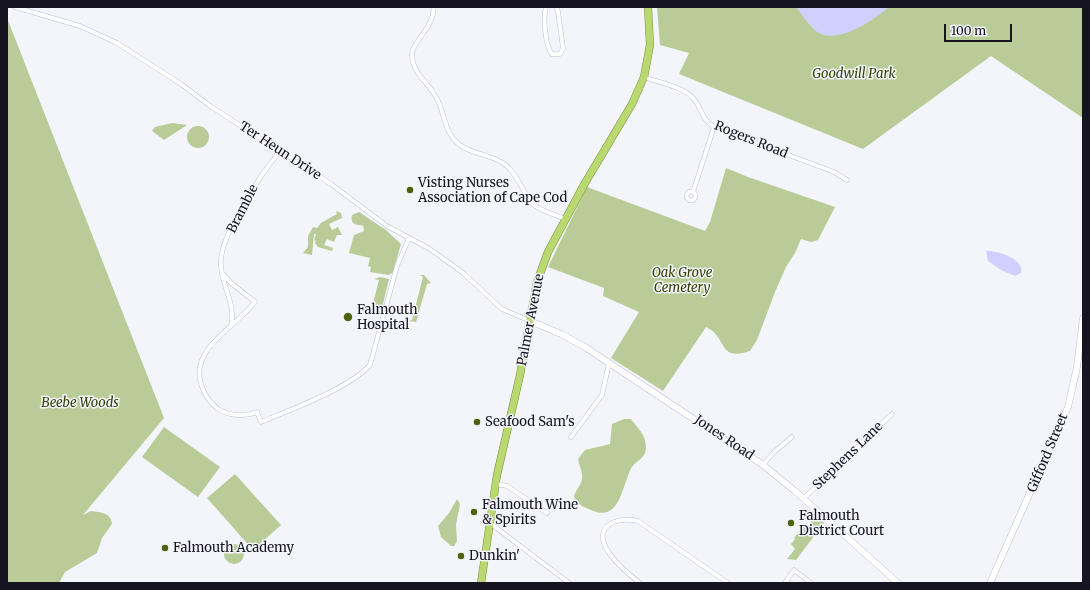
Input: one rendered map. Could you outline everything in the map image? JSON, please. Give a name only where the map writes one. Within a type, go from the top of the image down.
[{"type":"highway","name":"Palmer Avenue","points":[[481,583],[496,484],[530,322],[536,285],[541,268],[566,219],[632,104],[644,77],[650,45],[648,7]]},
{"type":"main road","name":"Gifford Street","points":[[990,583],[1068,407],[1077,367],[1083,318]]},
{"type":"main road","name":"Jones Road","points":[[530,322],[568,337],[763,465],[804,498],[898,583]]},
{"type":"street","name":"Ter Heun Drive","points":[[15,7],[80,26],[117,43],[331,184],[387,226],[430,249],[453,265],[502,309],[530,322]]},
{"type":"street","points":[[434,7],[430,24],[413,47],[413,62],[423,82],[436,97],[448,133],[462,146],[477,154],[498,160],[509,167],[534,205],[566,219]]},
{"type":"street","points":[[546,7],[544,16],[549,49],[552,54],[556,55],[560,54],[563,48],[556,7]]},
{"type":"street","name":"Rogers Road","points":[[644,77],[684,91],[692,96],[705,120],[714,128],[834,172],[847,180]]},
{"type":"street","points":[[693,192],[714,128]]},
{"type":"street","name":"Bramble","points":[[232,326],[232,304],[221,264],[222,254],[237,217],[258,179],[280,151]]},
{"type":"street","points":[[223,274],[231,283],[255,302],[203,355],[199,368],[201,384],[207,398],[219,409],[238,415],[247,415],[257,412],[261,422],[314,399],[361,373],[372,363],[397,266],[409,238]]},
{"type":"street","points":[[571,437],[602,395],[609,363]]},
{"type":"street","name":"Stephens Lane","points":[[804,498],[892,414]]},
{"type":"street","points":[[763,465],[773,453],[792,437]]},
{"type":"street","points":[[496,484],[507,486],[547,514]]},
{"type":"street","points":[[640,583],[615,562],[604,540],[605,530],[612,523],[617,521],[638,521],[728,583]]},
{"type":"street","points":[[490,523],[569,583]]},
{"type":"street","points":[[785,583],[794,570],[811,583]]},
{"type":"green space","name":"Goodwill Park","points":[[657,7],[1083,7],[1083,118],[991,56],[863,149],[679,74],[689,53],[660,45]]},
{"type":"green space","name":"Beebe Woods","points":[[7,18],[164,418],[83,515],[91,511],[102,513],[110,517],[112,524],[102,538],[97,553],[65,572],[59,583],[7,583]]},
{"type":"green space","points":[[172,123],[187,125],[164,140],[152,131],[155,127]]},
{"type":"green space","points":[[198,126],[206,129],[209,137],[206,145],[198,148],[190,145],[187,137],[190,129]]},
{"type":"green space","name":"Oak Grove Cemetery","points":[[726,168],[835,207],[818,240],[811,242],[801,239],[795,253],[786,267],[757,340],[750,351],[740,354],[727,351],[713,331],[706,327],[663,391],[611,358],[639,312],[603,296],[604,288],[548,267],[587,187],[705,231],[710,222]]},
{"type":"green space","points":[[336,211],[341,213],[342,218],[329,224],[332,230],[338,227],[342,235],[337,235],[334,242],[327,239],[324,245],[333,248],[332,251],[318,247],[315,243],[316,240],[314,241],[316,234],[314,234],[312,255],[303,253],[308,247],[308,236],[313,227],[317,228],[321,223],[337,214]]},
{"type":"green space","points":[[359,212],[386,230],[401,244],[393,272],[389,275],[370,272],[371,267],[368,266],[370,258],[349,253],[354,235],[364,231],[363,225],[358,225],[352,222],[352,215]]},
{"type":"green space","points":[[420,275],[424,275],[431,283],[427,284],[416,322],[408,321],[412,320],[423,277]]},
{"type":"green space","points":[[380,277],[389,279],[382,308],[376,312],[371,311],[379,280],[374,279]]},
{"type":"green space","points":[[624,419],[631,419],[641,432],[646,443],[645,454],[632,467],[615,507],[609,511],[601,513],[591,510],[579,504],[574,497],[582,479],[578,459],[585,450],[610,444],[612,424]]},
{"type":"green space","points":[[164,427],[220,467],[198,497],[142,457]]},
{"type":"green space","points":[[235,474],[281,525],[253,550],[207,498]]},
{"type":"green space","points":[[457,499],[460,504],[456,525],[457,541],[454,546],[451,546],[441,537],[438,526],[449,513]]},
{"type":"green space","points":[[806,508],[824,523],[796,560],[787,559],[795,549],[791,544],[795,539],[794,538],[806,524],[808,526],[811,522],[802,513]]},
{"type":"green space","points":[[234,544],[241,547],[244,554],[241,561],[234,564],[227,561],[224,554],[227,547]]},
{"type":"water","points":[[796,7],[889,7],[866,24],[856,29],[846,33],[827,36],[812,28]]},
{"type":"water","points":[[986,251],[997,252],[1009,256],[1019,264],[1021,273],[1015,276],[1001,270],[988,261]]},
{"type":"place","name":"Visting Nurses Association of Cape Cod","points":[[410,190]]},
{"type":"place","name":"Falmouth Hospital","points":[[348,317]]},
{"type":"place","name":"Seafood Sam's","points":[[477,422]]},
{"type":"place","name":"Falmouth Wine & Spirits","points":[[474,512]]},
{"type":"place","name":"Falmouth District Court","points":[[791,523]]},
{"type":"place","name":"Falmouth Academy","points":[[165,548]]},
{"type":"place","name":"Dunkin'","points":[[461,556]]}]
